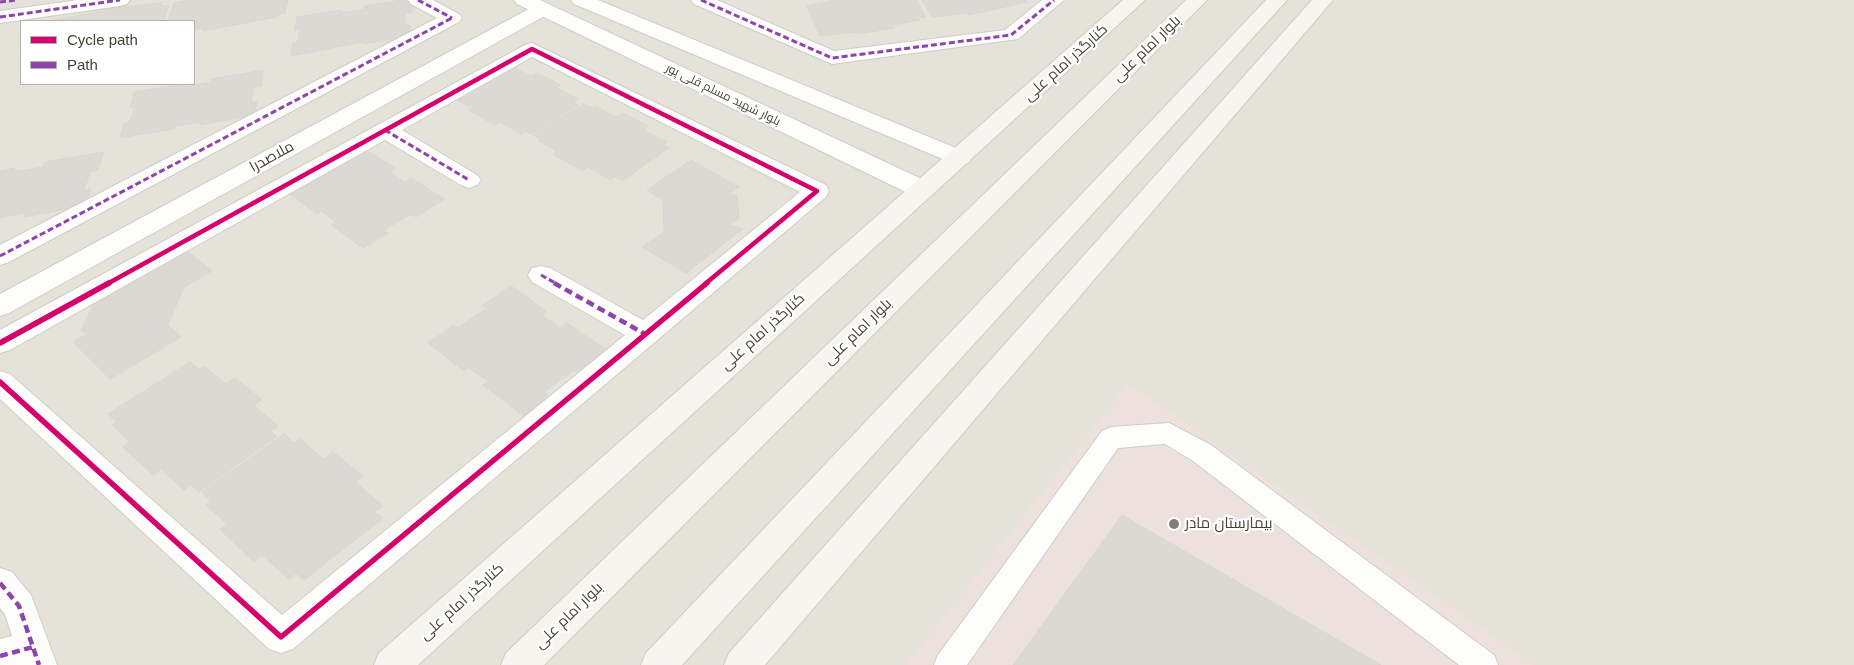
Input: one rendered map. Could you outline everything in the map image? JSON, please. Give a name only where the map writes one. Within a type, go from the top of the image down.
[{"type":"main road","name":"کنارگذر امام علی","points":[[392,665],[921,189],[960,158],[1135,0]]},
{"type":"main road","name":"بلوار امام علی","points":[[519,665],[1197,0]]},
{"type":"main road","points":[[659,665],[1277,0]]},
{"type":"main road","points":[[742,665],[1323,0]]},
{"type":"street","points":[[0,2],[16,0]]},
{"type":"street","points":[[0,17],[120,0]]},
{"type":"street","points":[[0,256],[452,18],[418,0]]},
{"type":"street","name":"بلوار شهید مسلم قلی پور","points":[[581,0],[960,158]]},
{"type":"street","points":[[701,0],[832,58],[1011,35],[1054,0]]},
{"type":"street","name":"بلوار شهید مسلم قلی پور","points":[[542,3],[921,189]]},
{"type":"street","name":"ملاصدرا","points":[[0,306],[542,3]]},
{"type":"street","points":[[0,343],[532,49],[817,191],[280,637],[0,382]]},
{"type":"street","points":[[385,130],[469,180]]},
{"type":"street","points":[[542,275],[645,334]]},
{"type":"street","points":[[0,583],[18,606],[36,656],[0,656]]},
{"type":"lane","points":[[949,665],[1111,438],[1169,433],[1202,453],[1483,665]]},
{"type":"shaded area","points":[[0,0],[1854,0],[1854,665],[0,665]]},
{"type":"shaded area","name":"بیمارستان مادر","points":[[1128,383],[1536,665],[905,665]]},
{"type":"building","points":[[188,0],[288,0],[285,13],[276,15],[276,17],[203,31],[203,28],[195,30],[195,20],[168,20],[174,3]]},
{"type":"building","points":[[412,0],[412,12],[405,13],[405,26],[410,25],[410,36],[363,44],[363,42],[291,56],[293,43],[298,42],[300,29],[295,30],[297,17],[342,10],[341,13],[365,9],[365,6]]},
{"type":"building","points":[[834,0],[917,0],[926,17],[918,18],[920,20],[893,25],[894,28],[857,34],[856,32],[820,36],[807,6]]},
{"type":"building","points":[[922,0],[1025,0],[1027,2],[968,15],[966,13],[932,17]]},
{"type":"building","points":[[161,3],[160,6],[169,5],[163,20],[55,20],[92,13],[93,10]]},
{"type":"building","points":[[512,67],[531,76],[537,73],[561,85],[556,88],[578,99],[573,102],[578,105],[531,134],[525,131],[521,134],[500,122],[495,125],[468,110],[472,108],[455,99]]},
{"type":"building","points":[[263,70],[261,86],[254,87],[251,102],[257,101],[254,115],[200,125],[201,122],[175,126],[174,129],[120,138],[124,123],[130,122],[135,106],[130,108],[134,92],[178,85],[184,85],[184,87],[211,82],[211,79]]},
{"type":"building","points":[[583,104],[592,108],[595,106],[616,117],[622,113],[648,126],[643,130],[667,142],[663,145],[669,148],[622,181],[615,177],[611,180],[588,167],[583,171],[553,154],[557,151],[539,141],[542,140],[533,135]]},
{"type":"building","points":[[366,150],[395,168],[389,172],[405,182],[411,178],[444,199],[416,217],[411,214],[384,230],[388,233],[363,248],[331,225],[336,222],[321,211],[317,214],[288,193],[343,166],[340,164]]},
{"type":"building","points":[[104,152],[98,170],[90,172],[84,190],[91,189],[85,206],[24,217],[25,213],[0,218],[0,171],[15,168],[14,172],[43,167],[45,162]]},
{"type":"building","points":[[691,160],[739,187],[729,194],[737,196],[739,218],[729,224],[743,229],[686,273],[642,247],[664,232],[663,200],[647,190]]},
{"type":"building","points":[[180,245],[212,271],[184,287],[168,325],[181,337],[110,379],[73,342],[89,333],[81,331],[94,304],[110,296],[97,291]]},
{"type":"building","points":[[511,286],[546,311],[541,315],[560,328],[567,323],[608,351],[579,374],[574,370],[544,392],[549,396],[524,416],[483,385],[488,381],[469,368],[464,371],[428,343],[454,325],[458,328],[487,308],[482,306]]},
{"type":"building","points":[[190,362],[199,370],[205,367],[226,384],[235,378],[262,400],[253,405],[278,426],[270,431],[277,436],[199,492],[191,485],[184,490],[161,469],[153,475],[123,447],[130,442],[112,425],[117,422],[108,414]]},
{"type":"building","points":[[284,434],[294,443],[300,439],[323,459],[333,452],[363,476],[355,482],[383,506],[375,512],[383,518],[304,580],[296,573],[289,579],[262,555],[254,562],[220,529],[227,524],[206,505],[211,502],[202,492]]},
{"type":"building","points":[[1122,515],[1381,665],[1013,665]]},
{"type":"marked path","points":[[0,2],[17,0]]},
{"type":"marked path","points":[[0,17],[120,0]]},
{"type":"marked path","points":[[418,0],[452,18]]},
{"type":"marked path","points":[[701,0],[832,58],[1011,35],[1054,0]]},
{"type":"marked path","points":[[0,256],[452,18]]},
{"type":"marked path","points":[[385,130],[469,180]]},
{"type":"marked path","points":[[541,275],[645,334]]},
{"type":"marked path","points":[[0,583],[19,606],[39,665]]},
{"type":"marked path","points":[[0,656],[33,647]]},
{"type":"cycle path","points":[[0,343],[532,49],[817,191],[281,637],[0,382]]},
{"type":"place","name":"بیمارستان مادر","points":[[1174,524]]}]
